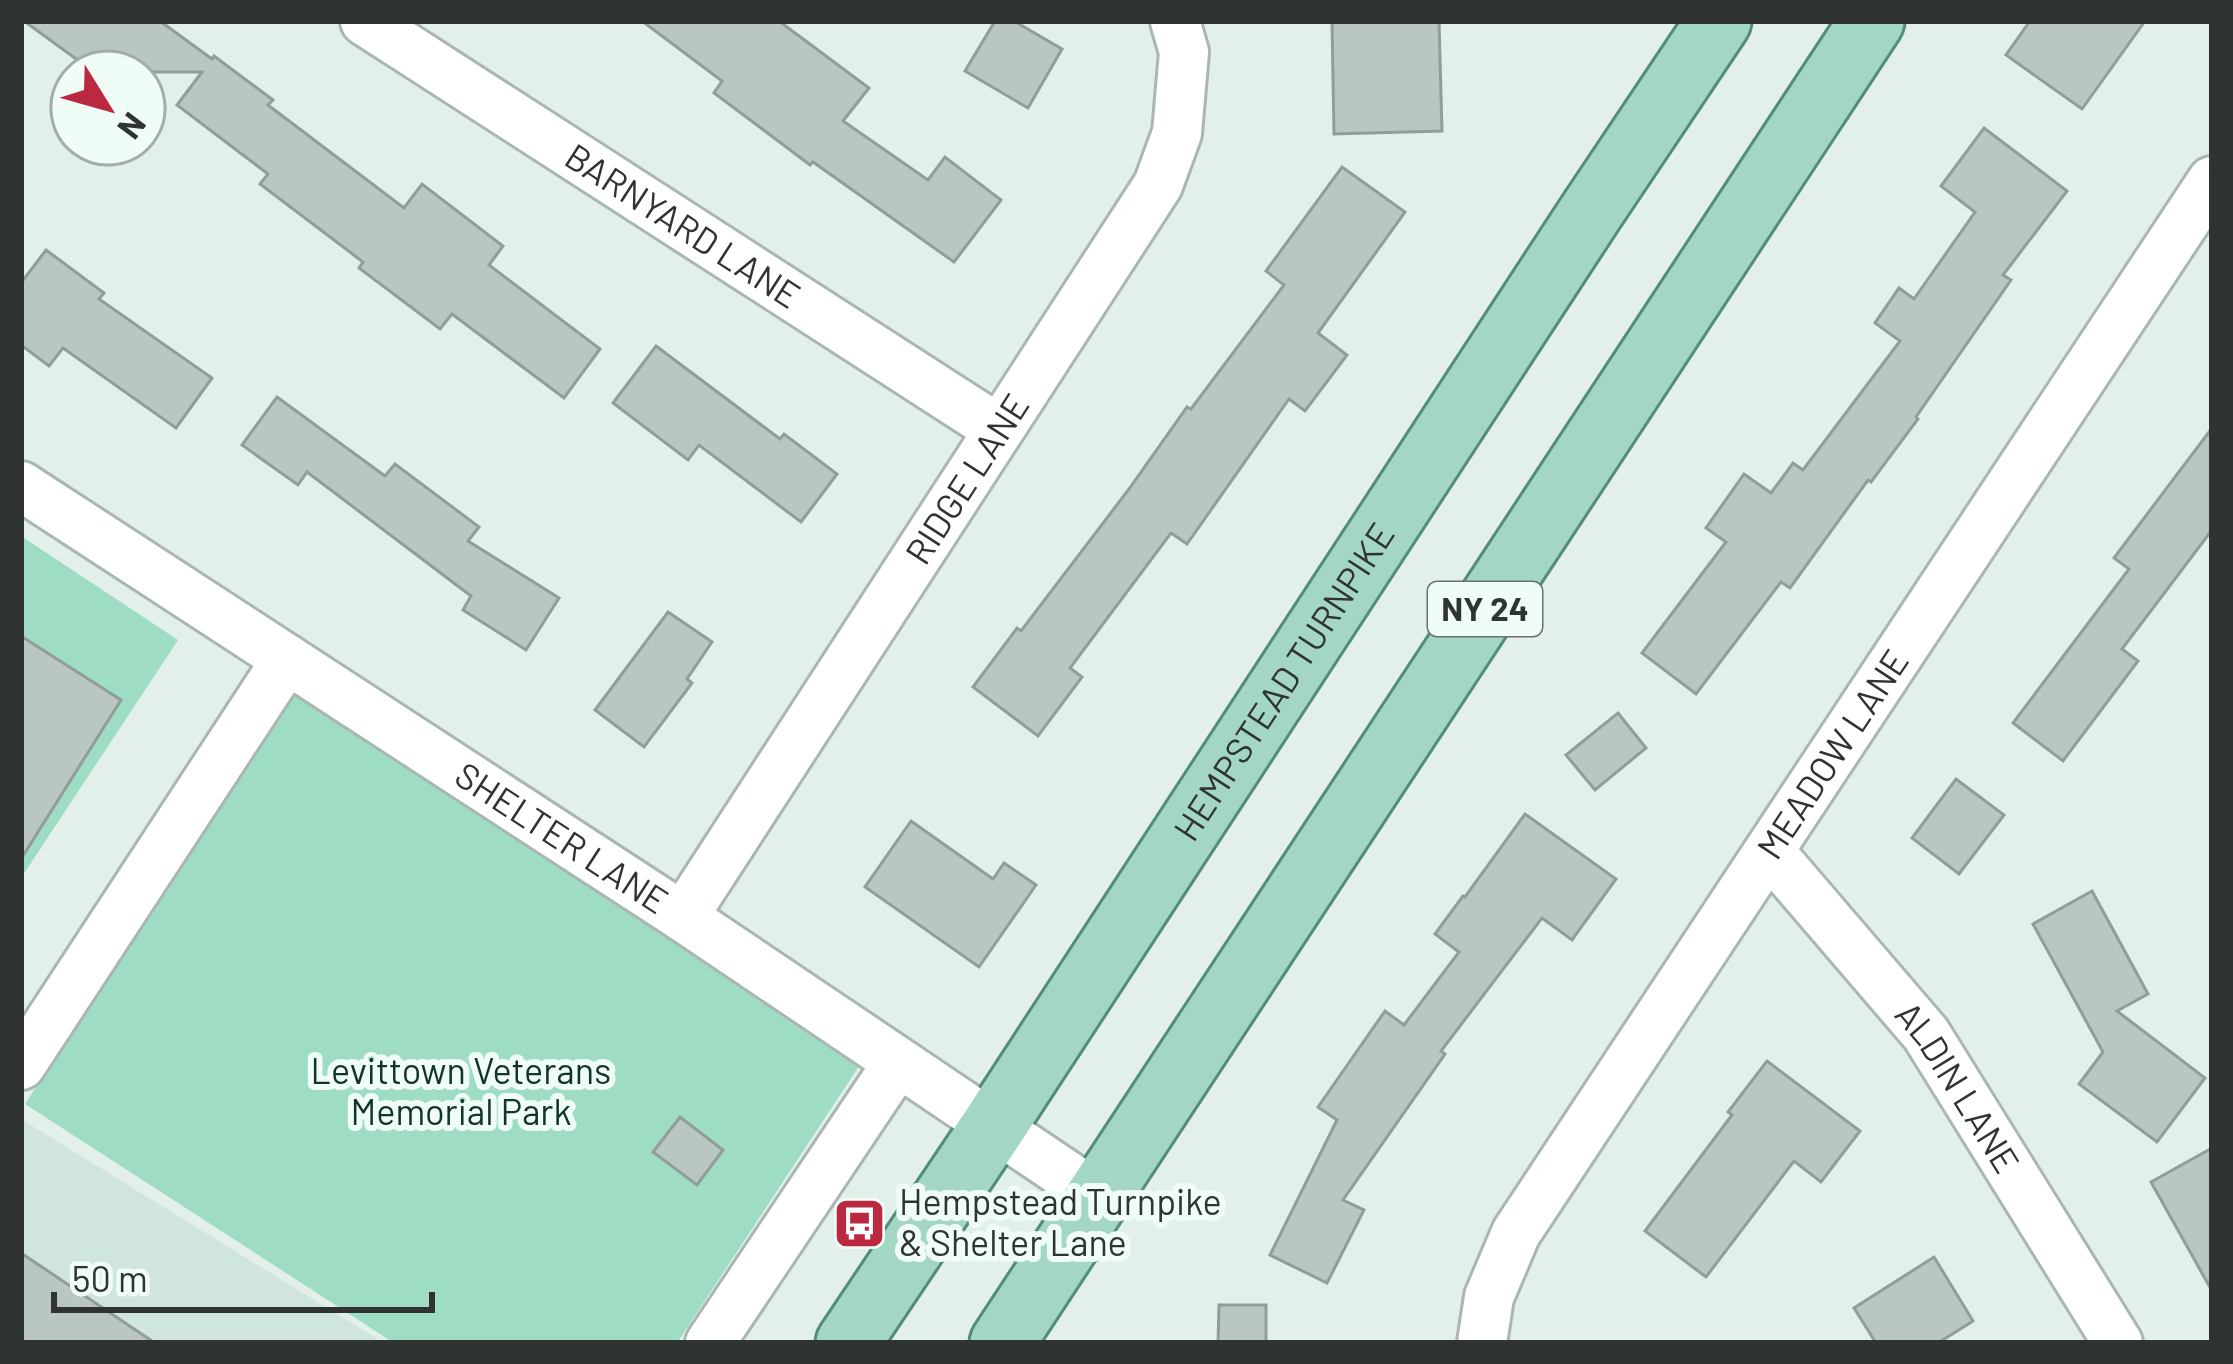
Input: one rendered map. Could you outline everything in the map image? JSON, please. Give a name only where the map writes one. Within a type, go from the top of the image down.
[{"type":"main road","name":"HEMPSTEAD TURNPIKE","points":[[851,1334],[993,1127],[1719,21]]},
{"type":"main road","name":"NY 24","points":[[1002,1343],[1872,21]]},
{"type":"street","name":"BARNYARD LANE","points":[[365,21],[998,429]]},
{"type":"street","name":"RIDGE LANE","points":[[683,917],[1158,185],[1177,134],[1184,52],[1175,21]]},
{"type":"street","name":"MEADOW LANE","points":[[1482,1343],[1490,1297],[1516,1232],[2212,181]]},
{"type":"street","name":"SHELTER LANE","points":[[21,486],[683,917],[1099,1197]]},
{"type":"street","points":[[21,1064],[287,659]]},
{"type":"street","name":"ALDIN LANE","points":[[1769,850],[1926,1034],[2118,1343]]},
{"type":"street","points":[[710,1343],[897,1064]]},
{"type":"shaded area","points":[[21,1119],[384,1343],[21,1343]]},
{"type":"green space","points":[[21,536],[178,640],[21,878]]},
{"type":"green space","name":"Levittown Veterans Memorial Park","points":[[294,689],[865,1057],[677,1343],[394,1343],[25,1104]]},
{"type":"building","points":[[24,21],[160,21],[273,100],[268,105],[404,208],[422,184],[503,246],[489,265],[600,349],[564,398],[452,314],[440,329],[359,268],[363,262],[260,184],[268,174],[177,105],[202,72],[168,72],[168,48],[61,48]]},
{"type":"building","points":[[642,21],[779,21],[869,88],[843,121],[928,180],[945,157],[1001,200],[954,262],[714,93],[722,81]]},
{"type":"building","points":[[995,21],[1014,21],[1062,49],[1028,108],[965,71]]},
{"type":"building","points":[[1332,21],[1439,21],[1442,131],[1334,134]]},
{"type":"building","points":[[2030,21],[2145,21],[2082,109],[2006,55]]},
{"type":"building","points":[[1984,128],[2067,191],[2003,275],[2011,280],[1918,419],[1790,588],[1781,582],[1696,694],[1642,653],[1726,542],[1706,528],[1744,474],[1771,493],[1793,463],[1803,470],[1900,341],[1875,323],[1899,288],[1914,299],[1975,212],[1941,186]]},
{"type":"building","points":[[1342,167],[1405,212],[1318,333],[1347,355],[1305,411],[1289,399],[1187,544],[1171,533],[1070,668],[1082,677],[1038,736],[973,687],[1017,628],[1021,631],[1284,285],[1266,271]]},
{"type":"building","points":[[46,250],[104,293],[99,299],[212,378],[176,428],[63,348],[49,366],[21,345],[21,283]]},
{"type":"building","points":[[656,346],[780,439],[784,434],[837,474],[801,522],[699,445],[688,460],[613,403]]},
{"type":"building","points":[[277,397],[385,476],[395,464],[479,527],[468,541],[559,598],[526,650],[463,610],[471,596],[307,472],[298,485],[242,445]]},
{"type":"building","points":[[2212,428],[2212,530],[2122,649],[2138,661],[2063,761],[2013,723],[2129,569],[2114,558]]},
{"type":"building","points":[[668,612],[712,642],[687,679],[692,683],[644,747],[595,710]]},
{"type":"building","points":[[21,636],[121,700],[21,859]]},
{"type":"building","points":[[1618,713],[1646,748],[1595,790],[1566,755]]},
{"type":"building","points":[[1956,779],[2004,815],[1959,874],[1912,838]]},
{"type":"building","points":[[1525,814],[1616,879],[1572,940],[1542,918],[1441,1051],[1445,1054],[1343,1200],[1364,1210],[1327,1283],[1270,1255],[1337,1120],[1318,1107],[1385,1011],[1404,1025],[1459,952],[1435,934]]},
{"type":"building","points":[[911,821],[993,879],[1004,863],[1036,885],[979,967],[865,887]]},
{"type":"building","points":[[2092,891],[2148,994],[2117,1011],[2205,1078],[2157,1142],[2079,1084],[2103,1052],[2033,924]]},
{"type":"building","points":[[1767,1061],[1860,1131],[1821,1182],[1794,1161],[1706,1277],[1645,1231]]},
{"type":"building","points":[[680,1117],[723,1150],[697,1185],[653,1152]]},
{"type":"building","points":[[2212,1148],[2212,1291],[2151,1182]]},
{"type":"building","points":[[21,1253],[155,1343],[21,1343]]},
{"type":"building","points":[[1934,1257],[1973,1321],[1938,1343],[1876,1343],[1854,1308]]},
{"type":"building","points":[[1219,1305],[1266,1305],[1266,1343],[1218,1343]]},
{"type":"place","name":"Hempstead Turnpike & Shelter Lane","points":[[860,1223]]}]
